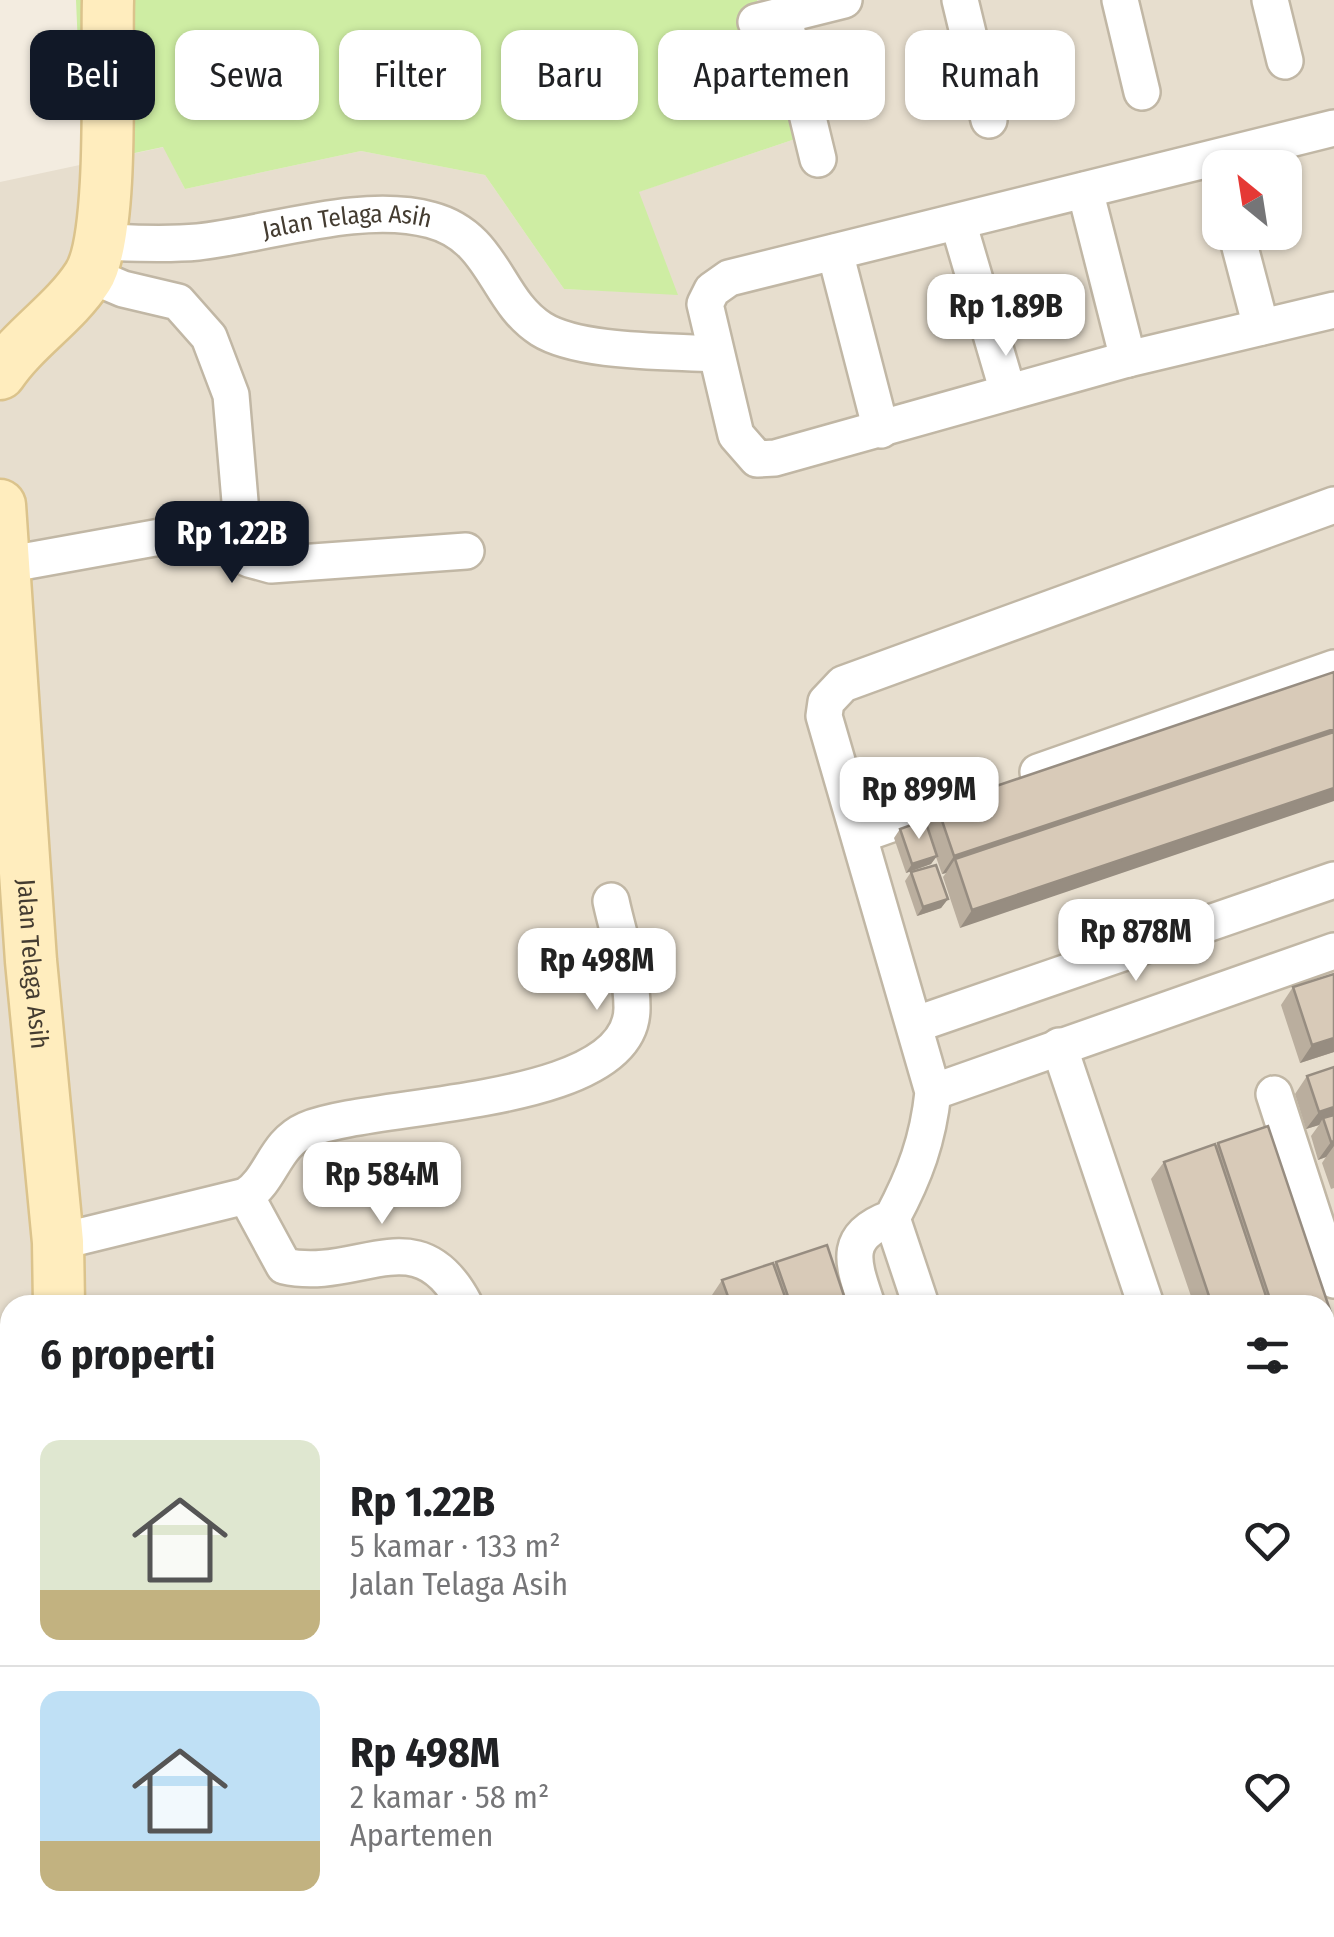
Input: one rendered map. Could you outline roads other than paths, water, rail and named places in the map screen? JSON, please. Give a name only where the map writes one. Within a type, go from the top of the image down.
[{"type":"street","points":[[4,363],[95,259],[105,200],[108,0]]},
{"type":"street","points":[[818,159],[769,18],[844,0]]},
{"type":"street","points":[[960,0],[967,30]]},
{"type":"street","points":[[1120,0],[1142,92]]},
{"type":"street","points":[[1270,0],[1285,61]]},
{"type":"street","points":[[1265,150],[1334,128]]},
{"type":"street","points":[[1202,168],[1085,190],[729,278],[712,290],[705,304],[736,435],[756,459],[881,430],[1128,359],[1334,310]]},
{"type":"street","points":[[1085,190],[1128,359]]},
{"type":"street","name":"Jalan Telaga Asih","points":[[95,259],[361,217],[428,218],[471,240],[526,317],[542,330],[576,341],[714,354]]},
{"type":"street","points":[[958,222],[1008,392]]},
{"type":"street","points":[[1241,250],[1261,327]]},
{"type":"street","points":[[835,252],[881,430]]},
{"type":"street","points":[[95,259],[122,289],[178,302],[209,337],[231,394],[242,525],[249,558],[272,565],[466,551]]},
{"type":"street","name":"Jalan Telaga Asih","points":[[0,505],[12,839],[31,961],[58,1242],[59,1295]]},
{"type":"street","points":[[863,1295],[853,1265],[854,1250],[872,1225],[892,1218],[925,1152],[933,1092],[917,1024],[824,716],[826,702],[843,684],[1334,505]]},
{"type":"street","points":[[5,564],[242,525]]},
{"type":"street","points":[[860,835],[1334,668]]},
{"type":"street","points":[[917,1024],[1334,880]]},
{"type":"street","points":[[58,1242],[246,1196],[259,1188],[278,1152],[302,1132],[328,1122],[514,1091],[574,1075],[612,1053],[632,1009],[611,901]]},
{"type":"street","points":[[933,1092],[1334,952]]},
{"type":"street","points":[[1059,1046],[1143,1295]]},
{"type":"street","points":[[1274,1094],[1334,1280]]},
{"type":"street","points":[[246,1196],[284,1266],[314,1268],[417,1258],[450,1275],[461,1295]]},
{"type":"street","points":[[892,1218],[919,1295]]},
{"type":"street","points":[[817,1262],[854,1250]]}]
